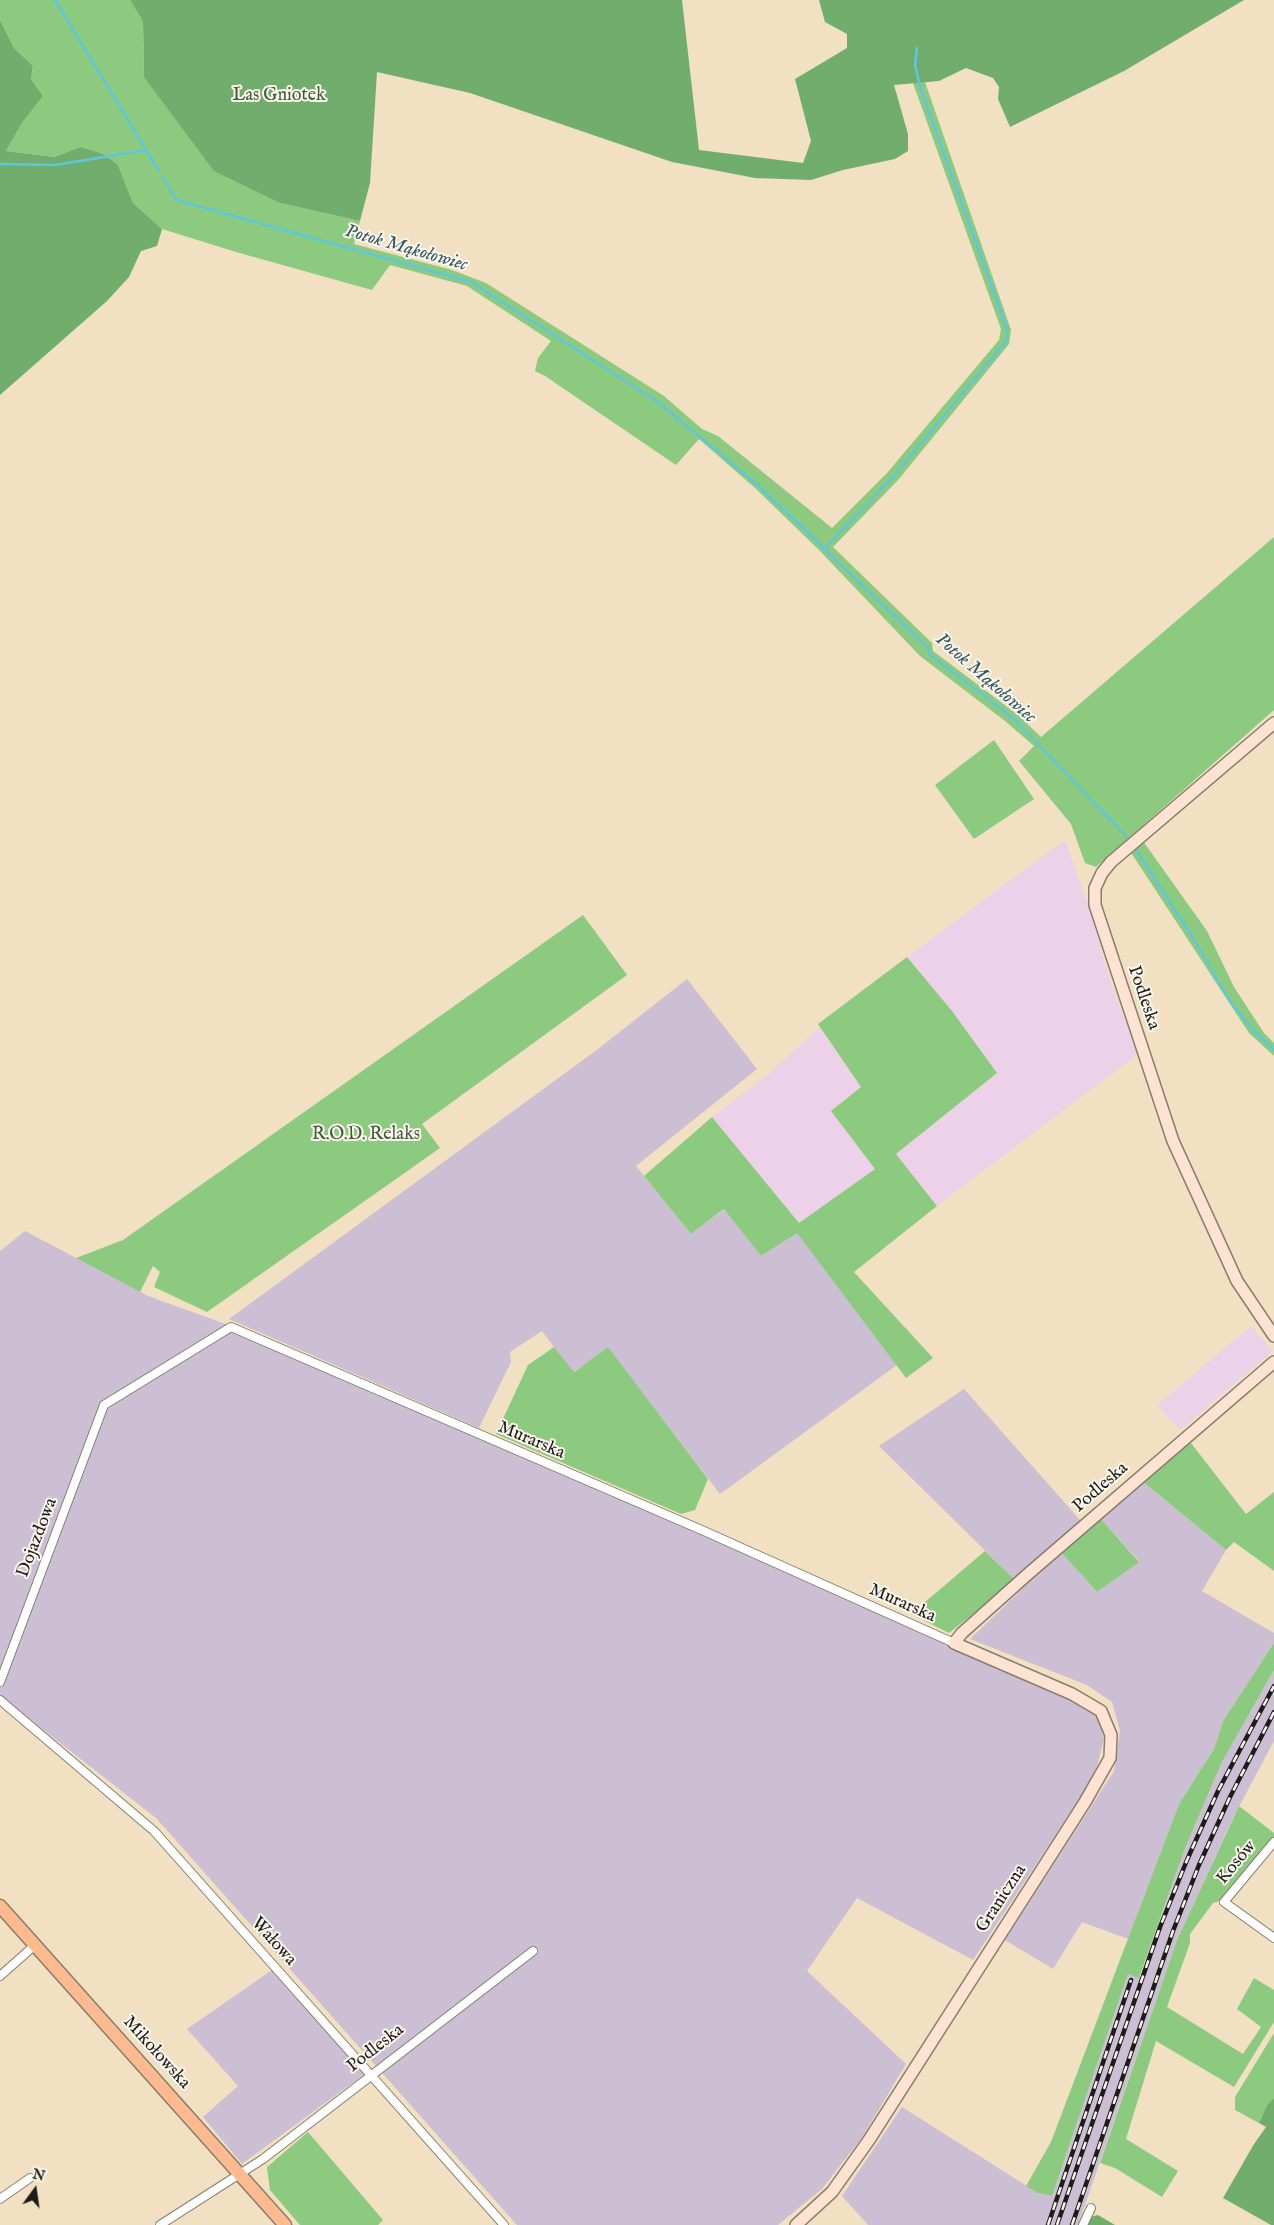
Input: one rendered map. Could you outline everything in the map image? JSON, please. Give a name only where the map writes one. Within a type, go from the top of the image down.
[{"type":"main road","name":"Mikołowska","points":[[0,1906],[285,2225]]},
{"type":"street","name":"Podleska","points":[[1274,724],[1111,862],[1102,873],[1095,888],[1095,905],[1173,1141],[1237,1281],[1274,1336]]},
{"type":"street","name":"Murarska","points":[[104,1405],[231,1328],[699,1529],[954,1643]]},
{"type":"street","name":"Podleska","points":[[954,1643],[962,1633],[1028,1574],[1274,1362]]},
{"type":"street","name":"Dojazdowa","points":[[0,1682],[104,1405]]},
{"type":"street","name":"Graniczna","points":[[796,2225],[832,2192],[870,2140],[1085,1802],[1110,1758],[1111,1734],[1101,1711],[1072,1694],[954,1643]]},
{"type":"street","name":"Wałowa","points":[[0,1700],[154,1831],[504,2225]]},
{"type":"street","name":"Kosów","points":[[1274,1842],[1224,1902],[1274,1938]]},
{"type":"street","points":[[0,1976],[35,1945]]},
{"type":"street","name":"Podleska","points":[[160,2225],[263,2159],[532,1951]]},
{"type":"street","points":[[0,2199],[30,2178]]},
{"type":"street","points":[[1083,2225],[1091,2208]]},
{"type":"shaded area","points":[[1065,840],[1087,901],[1112,987],[1138,1054],[937,1206],[896,1154],[997,1073],[952,1011],[907,957]]},
{"type":"shaded area","points":[[687,979],[757,1069],[636,1166],[691,1234],[725,1209],[761,1256],[797,1232],[897,1365],[720,1494],[608,1348],[573,1372],[542,1331],[510,1352],[511,1362],[479,1428],[229,1319],[598,1049]]},
{"type":"shaded area","points":[[820,1027],[861,1087],[831,1111],[875,1169],[799,1223],[712,1117],[766,1076]]},
{"type":"shaded area","points":[[25,1231],[148,1296],[231,1326],[1074,1699],[1099,1717],[1104,1739],[1097,1766],[1085,1790],[973,1960],[857,1898],[807,1971],[906,2064],[863,2136],[822,2189],[778,2225],[517,2225],[156,1818],[0,1696],[0,1251]]},
{"type":"shaded area","points":[[1251,1326],[1273,1351],[1180,1430],[1157,1405]]},
{"type":"shaded area","points":[[964,1389],[1081,1521],[1015,1580],[879,1446]]},
{"type":"shaded area","points":[[1141,1480],[1226,1550],[1202,1591],[1274,1633],[1274,1643],[1223,1721],[1214,1749],[1179,1804],[1128,1939],[1082,1922],[1053,1969],[1005,1940],[1114,1771],[1120,1731],[1112,1702],[1087,1685],[970,1639],[1061,1552],[1097,1592],[1139,1561],[1101,1519]]},
{"type":"shaded area","points":[[1274,1670],[1274,1741],[1233,1818],[1177,1940],[1078,2225],[868,2225],[842,2196],[902,2107],[1038,2193],[1052,2196],[1128,1974],[1140,1977],[1184,1851],[1221,1764]]},
{"type":"shaded area","points":[[272,1970],[366,2073],[242,2164],[203,2117],[238,2086],[187,2029]]},
{"type":"green space","points":[[0,0],[130,0],[143,20],[144,77],[280,203],[360,221],[354,244],[452,270],[486,283],[664,396],[702,429],[718,436],[832,528],[887,473],[999,340],[1001,329],[913,83],[925,82],[1011,330],[1009,344],[899,479],[833,547],[932,643],[933,651],[1018,715],[1041,737],[1274,537],[1274,710],[1096,867],[1085,863],[1071,824],[1019,761],[1034,746],[1005,721],[920,656],[818,549],[755,488],[699,439],[676,465],[535,371],[538,358],[551,341],[467,286],[390,265],[372,290],[162,229],[133,203],[118,165],[80,147],[54,157],[6,151],[22,123],[43,96],[31,79],[33,66],[14,48],[0,20]]},
{"type":"green space","name":"Las Gniotek","points":[[130,0],[682,0],[699,150],[803,163],[811,141],[795,79],[847,48],[847,34],[825,22],[819,0],[1244,0],[1124,71],[1010,127],[998,99],[999,87],[993,78],[966,68],[939,81],[894,85],[908,134],[908,151],[895,159],[843,170],[811,180],[755,178],[672,162],[470,93],[377,72],[370,183],[360,221],[280,203],[214,171],[144,77],[143,21]]},
{"type":"green space","points":[[0,20],[14,48],[33,66],[31,79],[43,96],[22,123],[6,151],[54,157],[80,147],[103,154],[118,165],[133,203],[162,229],[157,246],[141,251],[129,277],[107,301],[0,395]]},
{"type":"green space","points":[[994,740],[1034,799],[974,839],[935,785]]},
{"type":"green space","points":[[1143,841],[1207,931],[1234,987],[1264,1033],[1274,1043],[1274,1056],[1249,1033],[1130,851]]},
{"type":"green space","name":"R.O.D. Relaks","points":[[583,915],[627,975],[422,1124],[440,1148],[207,1312],[154,1287],[160,1272],[153,1266],[140,1292],[76,1258],[123,1240]]},
{"type":"green space","points":[[907,957],[952,1011],[997,1073],[896,1154],[937,1206],[854,1272],[933,1358],[906,1378],[797,1233],[761,1256],[724,1209],[691,1234],[644,1176],[712,1117],[799,1223],[875,1169],[831,1111],[861,1087],[818,1024]]},
{"type":"green space","points":[[554,1347],[574,1372],[608,1347],[708,1479],[695,1510],[681,1514],[496,1434],[528,1365]]},
{"type":"green space","points":[[1191,1443],[1246,1514],[1274,1492],[1274,1571],[1234,1542],[1226,1550],[1141,1480]]},
{"type":"green space","points":[[1101,1519],[1139,1562],[1097,1592],[1061,1552]]},
{"type":"green space","points":[[985,1551],[1015,1580],[949,1633],[911,1614]]},
{"type":"green space","points":[[1274,1643],[1274,1670],[1221,1764],[1184,1851],[1139,1978],[1128,1974],[1052,2196],[1038,2193],[1026,2186],[1051,2142],[1179,1804],[1214,1749],[1223,1721]]},
{"type":"green space","points":[[1239,1806],[1274,1833],[1274,1838],[1223,1900],[1213,1903],[1190,1934],[1190,1943],[1167,2007],[1243,2054],[1261,2027],[1237,2009],[1254,1978],[1274,1990],[1274,2022],[1234,2087],[1156,2041],[1126,2139],[1178,2171],[1162,2197],[1115,2168],[1100,2163],[1177,1940]]},
{"type":"green space","points":[[1274,2033],[1274,2098],[1267,2105],[1259,2123],[1235,2110],[1235,2097]]},
{"type":"green space","points":[[1274,2098],[1274,2225],[1271,2225],[1223,2198],[1266,2127],[1259,2123],[1267,2105]]},
{"type":"green space","points":[[308,2132],[383,2220],[378,2225],[300,2225],[270,2190],[267,2167]]},
{"type":"green space","points":[[1098,2215],[1115,2225],[1087,2225],[1090,2217]]},
{"type":"waterway","name":"Potok Mąkołowiec","points":[[55,0],[159,171]]},
{"type":"waterway","points":[[824,549],[893,477],[1007,340],[1007,329],[921,90],[915,65],[917,48]]},
{"type":"waterway","points":[[0,164],[55,165],[147,150]]},
{"type":"waterway","name":"Potok Mąkołowiec","points":[[163,177],[174,197],[180,201],[471,282],[658,402],[702,439]]},
{"type":"waterway","name":"Potok Mąkołowiec","points":[[704,440],[761,488],[821,545]]},
{"type":"waterway","name":"Potok Mąkołowiec","points":[[821,546],[928,648],[929,654],[1013,718],[1127,837]]},
{"type":"waterway","name":"Potok Mąkołowiec","points":[[1135,848],[1193,938]]},
{"type":"waterway","name":"Potok Mąkołowiec","points":[[1195,941],[1229,1000],[1253,1030],[1274,1050]]},
{"type":"railway","points":[[1057,2225],[1160,1927],[1218,1791],[1274,1686]]},
{"type":"railway","points":[[1072,2225],[1173,1931],[1199,1865],[1230,1797],[1274,1712]]},
{"type":"railway","points":[[1048,2225],[1131,1980]]}]
